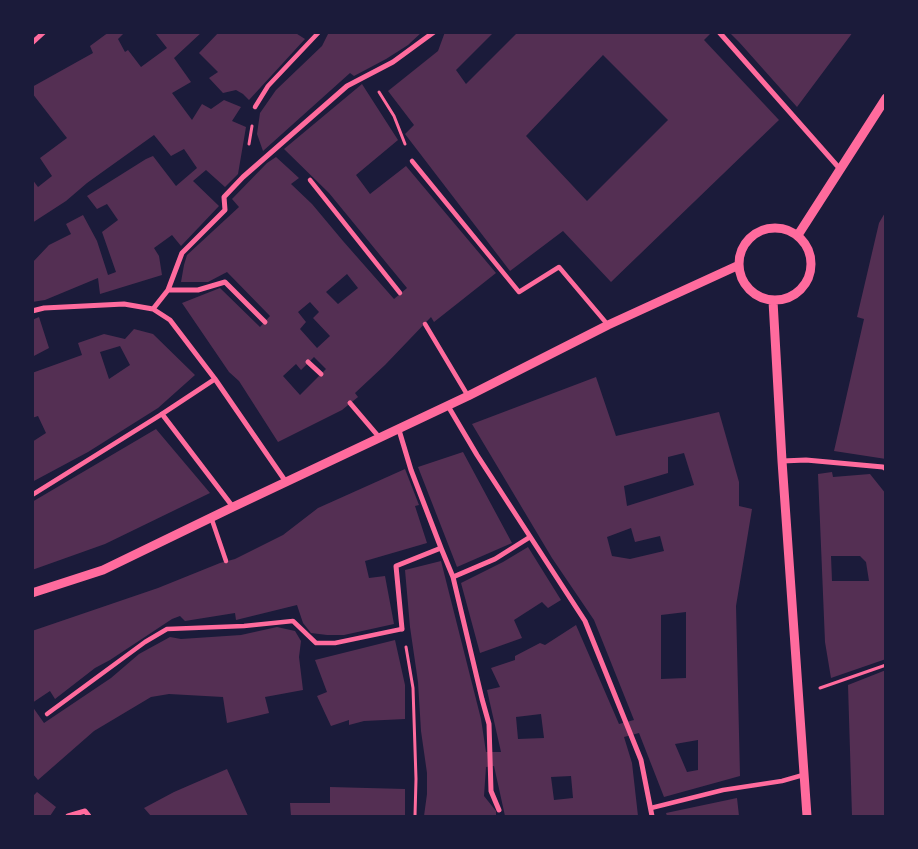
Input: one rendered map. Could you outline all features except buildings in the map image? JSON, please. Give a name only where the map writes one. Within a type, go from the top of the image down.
[{"type":"street","points":[[32,43],[44,32]]},
{"type":"street","points":[[255,107],[268,86],[319,32]]},
{"type":"street","points":[[153,309],[168,290],[182,253],[225,210],[224,197],[231,190],[275,148],[347,86],[393,62],[434,32]]},
{"type":"street","points":[[719,32],[841,170]]},
{"type":"street","points":[[798,235],[886,98]]},
{"type":"street","points":[[412,161],[518,292],[559,266],[608,325]]},
{"type":"street","points":[[310,180],[400,293]]},
{"type":"street","points":[[767,229],[783,229],[798,235],[807,246],[812,258],[812,271],[806,284],[798,293],[786,299],[773,301],[760,298],[749,289],[742,278],[739,265],[742,249],[752,236],[767,229]]},
{"type":"street","points":[[32,593],[103,570],[379,437],[399,430],[608,325],[739,265]]},
{"type":"street","points":[[168,290],[198,290],[225,282],[265,322]]},
{"type":"street","points":[[773,301],[806,816]]},
{"type":"street","points":[[32,311],[44,308],[124,304],[153,309],[170,320],[206,366],[286,482]]},
{"type":"street","points":[[425,324],[468,396]]},
{"type":"street","points":[[308,362],[320,374]]},
{"type":"street","points":[[32,495],[215,380]]},
{"type":"street","points":[[350,403],[379,437]]},
{"type":"street","points":[[448,406],[477,455],[584,621],[641,760],[652,816]]},
{"type":"street","points":[[162,414],[233,507]]},
{"type":"street","points":[[399,430],[411,470],[453,577],[489,724],[491,791],[500,810]]},
{"type":"street","points":[[782,462],[806,460],[883,467],[886,469]]},
{"type":"street","points":[[211,517],[226,561]]},
{"type":"street","points":[[453,577],[495,560],[530,537]]},
{"type":"street","points":[[47,714],[145,642],[167,629],[244,626],[293,621],[316,643],[335,643],[402,629],[396,566],[441,548]]},
{"type":"street","points":[[243,618],[244,626]]},
{"type":"street","points":[[651,808],[723,790],[782,781],[804,775]]},
{"type":"street","points":[[68,816],[85,811],[89,816]]},
{"type":"path","points":[[368,75],[394,116],[412,161]]},
{"type":"path","points":[[402,629],[413,688],[416,779],[415,816]]},
{"type":"path","points":[[797,695],[886,665]]}]
